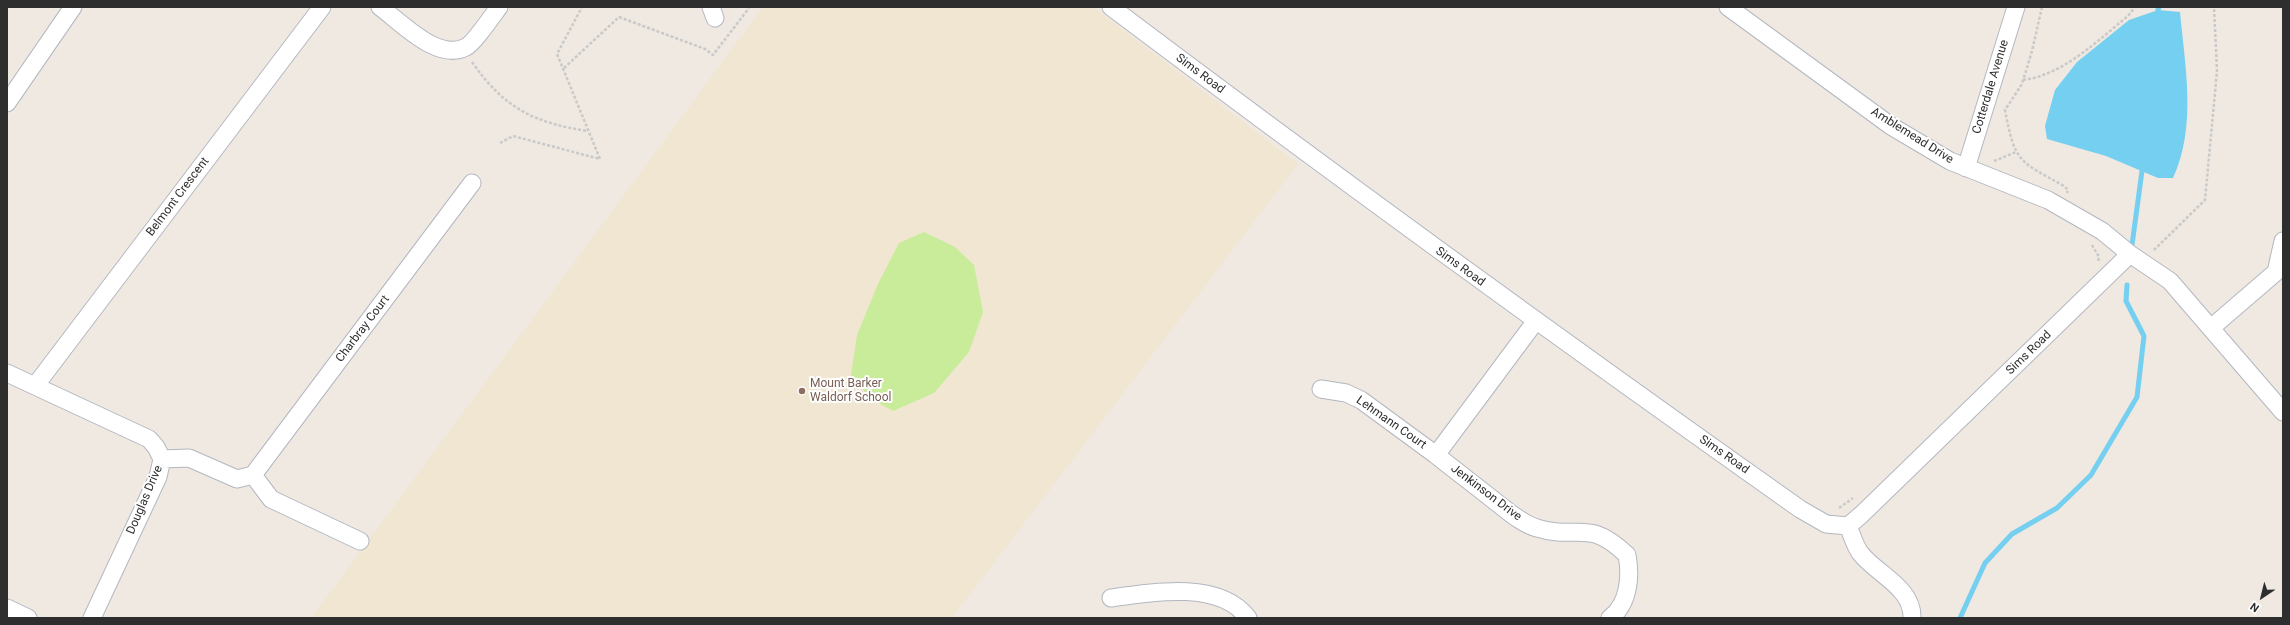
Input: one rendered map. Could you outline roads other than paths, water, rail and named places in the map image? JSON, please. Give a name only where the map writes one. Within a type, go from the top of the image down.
[{"type":"street","points":[[7,103],[73,7]]},
{"type":"street","name":"Belmont Crescent","points":[[35,386],[322,7]]},
{"type":"street","points":[[380,7],[432,46],[450,52],[467,47],[499,7]]},
{"type":"street","name":"Sims Road","points":[[1111,7],[1278,134],[1535,322],[1800,509],[1826,524],[1848,526],[1981,400],[2136,258]]},
{"type":"street","name":"Amblemead Drive","points":[[1728,7],[1891,126],[1950,162],[2048,200],[2102,231],[2136,258]]},
{"type":"street","name":"Cotterdale Avenue","points":[[1966,168],[2016,7]]},
{"type":"street","name":"Charbray Court","points":[[253,475],[472,183]]},
{"type":"street","points":[[2211,328],[2276,272],[2283,241]]},
{"type":"street","points":[[2136,258],[2170,281],[2283,412]]},
{"type":"street","points":[[1436,455],[1535,322]]},
{"type":"street","name":"Douglas Drive","points":[[7,373],[149,439],[156,447],[162,459],[158,477],[92,618]]},
{"type":"street","name":"Lehmann Court","points":[[1321,389],[1346,393],[1361,400],[1436,455]]},
{"type":"street","name":"Jenkinson Drive","points":[[1436,455],[1518,518],[1536,528],[1557,531],[1587,531],[1600,534],[1614,542],[1627,555],[1629,577],[1627,591],[1621,605],[1610,618]]},
{"type":"street","points":[[162,459],[189,458],[237,479],[253,475],[271,499],[360,541]]},
{"type":"street","points":[[1848,526],[1861,554],[1907,596],[1912,609],[1912,618]]},
{"type":"street","points":[[1111,598],[1154,591],[1191,591],[1213,595],[1234,606],[1248,618]]},
{"type":"street","points":[[7,608],[28,618]]},
{"type":"water","points":[[2158,10],[2180,12],[2186,75],[2187,117],[2185,138],[2173,178],[2158,178],[2106,156],[2047,139],[2045,126],[2055,90],[2077,62],[2129,20]]},
{"type":"waterway","points":[[2132,245],[2142,171]]},
{"type":"waterway","points":[[1960,618],[1985,563],[2012,534],[2057,508],[2091,475],[2137,397],[2144,336],[2126,301],[2127,285]]},
{"type":"place","name":"Mount Barker Waldorf School","points":[[802,391]]}]
